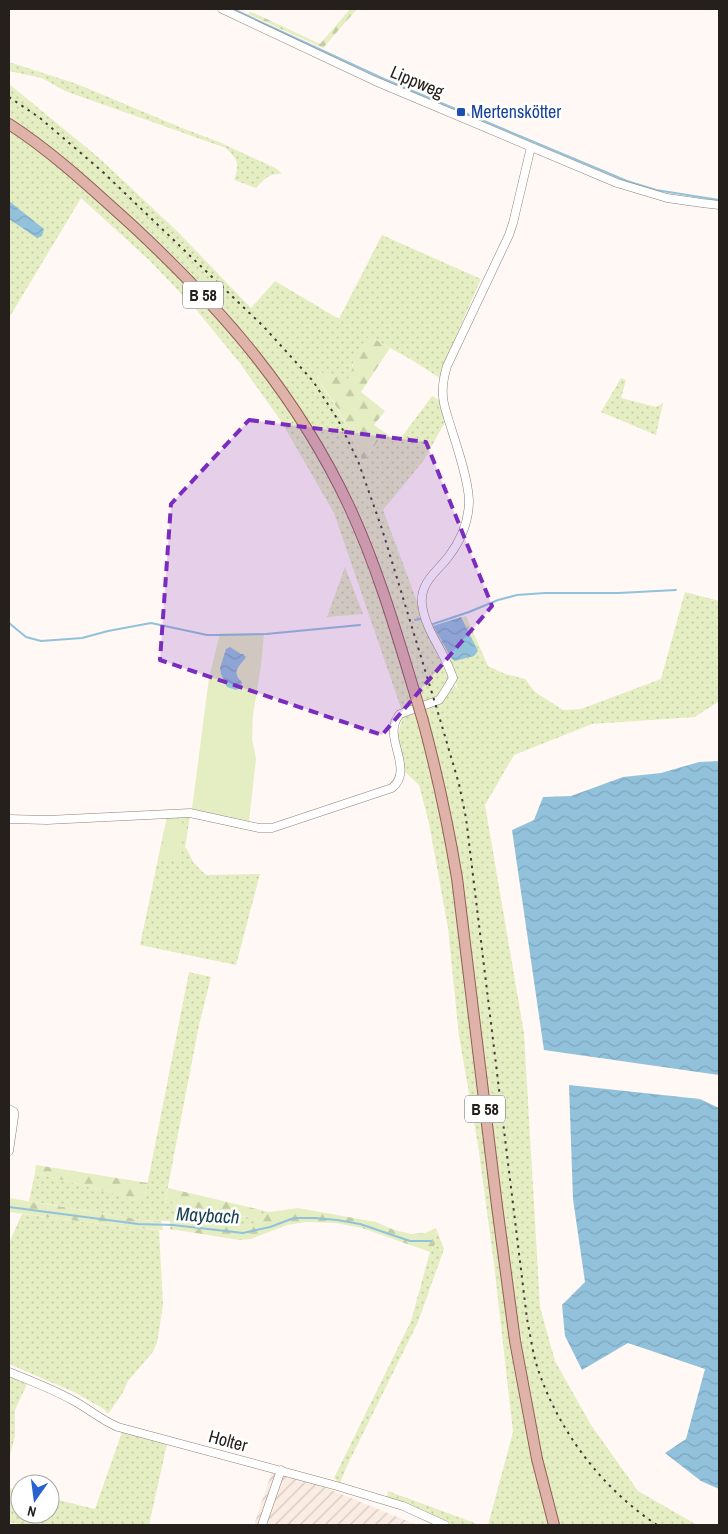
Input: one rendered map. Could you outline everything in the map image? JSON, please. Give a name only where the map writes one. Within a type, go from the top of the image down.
[{"type":"main road","name":"B 58","points":[[9,124],[87,186],[160,252],[219,312],[251,349],[278,384],[327,462],[349,506],[380,582],[423,721],[450,833],[515,1341],[537,1459],[554,1525]]},
{"type":"street","name":"Lippweg","points":[[222,9],[375,81],[617,183],[668,198],[719,205]]},
{"type":"street","points":[[9,819],[47,820],[190,813],[259,828],[272,828],[392,788],[398,783],[401,769],[393,732],[397,717],[400,714],[439,700],[453,678],[448,663],[428,626],[422,601],[422,593],[426,582],[450,555],[462,535],[469,501],[467,484],[443,397],[444,375],[509,234],[531,147]]},
{"type":"street","points":[[9,1108],[14,1112],[14,1117],[9,1152]]},
{"type":"street","name":"Holter","points":[[9,1372],[60,1393],[106,1422],[118,1427],[281,1470],[403,1506],[445,1525]]},
{"type":"street","points":[[262,1525],[281,1470]]},
{"type":"highlighted area","points":[[249,420],[426,442],[492,606],[382,735],[160,660],[171,504]]},
{"type":"shaded area","points":[[272,1471],[319,1485],[417,1525],[254,1525]]},
{"type":"green space","points":[[350,9],[357,9],[323,48],[248,14],[250,12],[254,13],[320,44]]},
{"type":"green space","points":[[9,62],[77,84],[219,142],[277,169],[282,174],[274,174],[267,177],[256,188],[234,180],[237,162],[226,148],[65,91],[42,78],[9,71]]},
{"type":"green space","points":[[9,84],[98,157],[177,231],[251,308],[275,281],[339,319],[382,235],[481,279],[442,368],[440,378],[369,336],[352,365],[352,375],[348,380],[319,372],[317,378],[349,429],[363,463],[384,432],[398,442],[432,396],[439,400],[445,422],[424,460],[383,510],[435,650],[447,675],[459,691],[433,626],[466,616],[488,666],[505,674],[525,679],[535,692],[563,710],[581,709],[661,679],[685,592],[719,601],[719,701],[695,717],[592,724],[514,755],[485,805],[524,1033],[540,1307],[555,1361],[591,1425],[638,1491],[697,1525],[488,1525],[513,1432],[478,1145],[459,1036],[448,928],[429,823],[419,785],[405,772],[398,734],[402,719],[401,708],[334,513],[281,421],[239,362],[194,307],[148,259],[81,198],[9,318]]},
{"type":"green space","points":[[369,336],[390,348],[361,392],[385,411],[374,425],[384,432],[363,463],[343,419],[317,378],[318,372],[348,379],[356,353]]},
{"type":"green space","points":[[621,378],[626,380],[621,398],[656,407],[663,403],[656,435],[601,412]]},
{"type":"green space","points":[[345,567],[363,614],[327,617]]},
{"type":"green space","points":[[220,633],[264,633],[253,715],[252,739],[256,759],[249,821],[192,809],[209,678]]},
{"type":"green space","points":[[167,816],[190,816],[185,848],[193,862],[206,875],[260,874],[236,965],[140,945]]},
{"type":"green space","points":[[172,819],[181,821],[185,827],[179,858],[176,861],[167,860],[161,854],[166,823]]},
{"type":"green space","points":[[189,972],[211,977],[199,1025],[165,1202],[258,1219],[261,1210],[269,1212],[262,1220],[248,1226],[204,1225],[142,1220],[29,1201],[35,1173],[121,1195],[133,1200],[145,1196]]},
{"type":"green space","points":[[36,1165],[148,1183],[145,1196],[133,1200],[121,1195],[35,1173]]},
{"type":"green space","points":[[168,1188],[261,1210],[258,1219],[165,1202]]},
{"type":"green space","points":[[9,1198],[142,1220],[161,1221],[163,1230],[124,1227],[9,1212]]},
{"type":"green space","points":[[298,1208],[376,1222],[394,1230],[411,1234],[425,1233],[436,1228],[435,1244],[430,1252],[362,1228],[336,1223],[306,1222],[287,1225],[251,1239],[239,1240],[170,1229],[170,1221],[204,1225],[248,1226],[262,1220],[269,1212]]},
{"type":"green space","points":[[22,1214],[159,1230],[163,1305],[157,1343],[152,1353],[128,1381],[122,1394],[108,1414],[104,1409],[74,1392],[9,1364],[9,1243]]},
{"type":"green space","points":[[436,1228],[444,1249],[418,1322],[340,1483],[334,1478],[411,1321],[430,1252],[435,1244]]},
{"type":"green space","points":[[9,1376],[27,1384],[15,1410],[15,1436],[9,1459]]},
{"type":"green space","points":[[122,1432],[167,1444],[149,1525],[19,1524],[60,1524],[60,1500],[95,1509]]},
{"type":"green space","points":[[10,1488],[10,1522],[9,1522]]},
{"type":"green space","points":[[388,1491],[480,1525],[453,1525],[387,1498]]},
{"type":"water","points":[[9,201],[44,229],[42,236],[37,238],[9,219]]},
{"type":"water","points":[[461,617],[478,651],[474,656],[455,661],[433,626]]},
{"type":"water","points":[[230,647],[246,657],[236,672],[242,682],[241,688],[236,690],[227,687],[220,668],[226,649]]},
{"type":"water","points":[[719,761],[719,1075],[544,1050],[512,830],[534,820],[543,797],[571,796],[623,777],[661,773],[699,762]]},
{"type":"water","points":[[569,1085],[700,1099],[719,1108],[719,1489],[701,1481],[665,1453],[686,1439],[705,1369],[628,1343],[582,1370],[565,1336],[562,1305],[585,1282],[573,1199]]},
{"type":"waterway","points":[[233,9],[384,79],[627,181],[656,190],[719,200]]},
{"type":"waterway","points":[[433,624],[517,595],[676,590]]},
{"type":"waterway","points":[[415,620],[420,619]]},
{"type":"waterway","points":[[9,623],[26,637],[41,641],[82,638],[151,623],[207,635],[266,634],[360,625]]},
{"type":"waterway","name":"Maybach","points":[[9,1207],[138,1224],[173,1225],[243,1233],[270,1227],[294,1218],[315,1218],[360,1224],[410,1241],[431,1241]]},
{"type":"railway","points":[[9,97],[40,118],[104,173],[264,327],[313,381],[338,420],[358,461],[382,529],[439,716],[459,784],[466,818],[527,1319],[536,1363],[555,1411],[583,1455],[617,1493],[657,1525]]},
{"type":"place","name":"Mertenskötter","points":[[461,112]]}]
